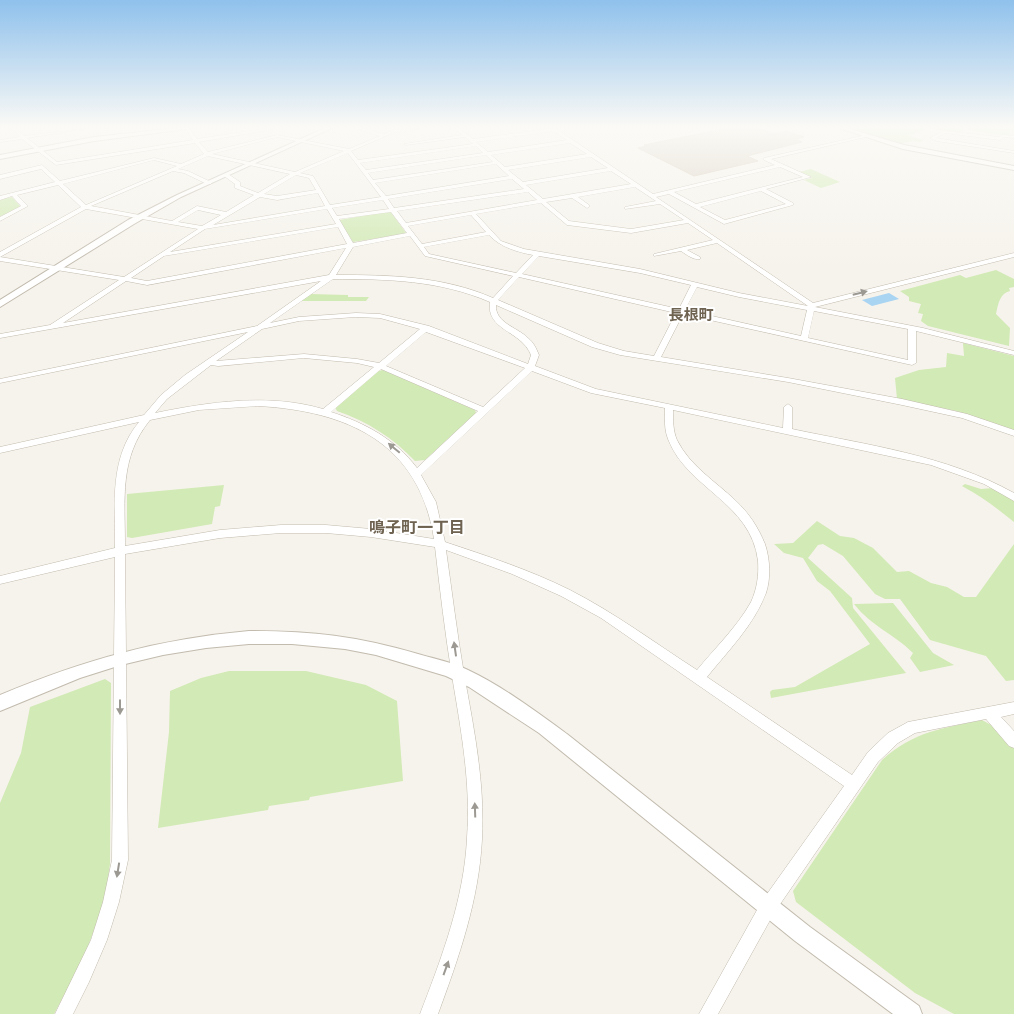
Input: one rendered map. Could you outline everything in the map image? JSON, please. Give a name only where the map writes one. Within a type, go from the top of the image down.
[{"type":"street","points":[[51,175],[85,207],[203,228],[512,177],[564,222],[574,225],[630,231],[689,221]]},
{"type":"street","points":[[0,198],[89,175]]},
{"type":"street","points":[[0,255],[85,207],[158,175]]},
{"type":"street","points":[[193,175],[209,183]]},
{"type":"street","points":[[0,304],[140,217],[225,175]]},
{"type":"street","points":[[226,175],[238,183],[237,187],[259,195],[277,198],[320,192]]},
{"type":"street","points":[[51,327],[203,228],[292,175]]},
{"type":"street","points":[[301,175],[311,177],[351,245]]},
{"type":"street","points":[[367,175],[427,255],[912,363],[912,328]]},
{"type":"street","points":[[372,182],[416,175]]},
{"type":"street","points":[[521,184],[574,175]]},
{"type":"street","points":[[622,175],[812,306],[1014,255]]},
{"type":"street","points":[[652,196],[739,175]]},
{"type":"street","points":[[696,206],[808,178],[802,175]]},
{"type":"street","points":[[404,225],[636,184]]},
{"type":"street","points":[[336,218],[528,190]]},
{"type":"street","points":[[670,192],[724,222],[791,204],[761,190]]},
{"type":"street","points":[[0,219],[25,206],[14,195]]},
{"type":"street","points":[[573,196],[586,206]]},
{"type":"street","points":[[628,208],[662,202]]},
{"type":"street","points":[[172,223],[197,208],[226,214]]},
{"type":"street","points":[[472,213],[500,242],[523,251],[599,263],[739,295],[812,306],[1014,353]]},
{"type":"street","points":[[160,256],[340,225]]},
{"type":"street","points":[[421,246],[491,233]]},
{"type":"street","points":[[0,259],[147,283],[411,234]]},
{"type":"street","points":[[656,255],[718,241]]},
{"type":"street","points":[[64,1014],[100,940],[114,895],[120,860],[120,478],[133,438],[144,418],[170,392],[331,277],[351,245]]},
{"type":"street","points":[[682,249],[698,258]]},
{"type":"street","points":[[416,474],[530,368],[535,355],[534,350],[526,340],[496,320],[491,313],[493,302],[537,254]]},
{"type":"street","points":[[0,336],[331,277],[414,279],[454,286],[595,345],[623,353],[656,360],[788,380],[902,402],[964,416],[1014,433]]},
{"type":"street","points":[[656,360],[695,284]]},
{"type":"street","points":[[804,338],[812,306]]},
{"type":"street","points":[[0,381],[319,316],[356,314],[380,316],[426,328],[594,391],[933,462],[987,482],[1014,497]]},
{"type":"street","points":[[325,412],[426,328]]},
{"type":"street","points":[[210,362],[218,364],[304,356],[342,359],[380,366],[484,411]]},
{"type":"street","points":[[0,450],[190,408],[240,403],[289,404],[325,412],[355,423],[397,449],[416,474],[428,495],[434,511],[458,673],[466,708],[474,776],[476,826],[474,861],[466,908],[429,1014]]},
{"type":"street","points":[[669,407],[670,433],[674,443],[688,463],[743,514],[758,540],[764,571],[759,596],[747,616],[699,678]]},
{"type":"street","points":[[787,432],[788,407]]},
{"type":"street","points":[[0,580],[120,551],[220,534],[280,529],[326,529],[371,533],[440,544],[516,571],[565,592],[605,615],[853,784]]},
{"type":"street","points":[[0,703],[75,673],[120,659],[205,641],[273,636],[336,641],[368,646],[458,673],[514,706],[562,740],[768,906],[869,985],[912,1014]]},
{"type":"street","points":[[708,1014],[768,906],[873,757],[892,738],[913,727],[1014,708]]},
{"type":"street","points":[[988,712],[1014,741]]},
{"type":"green space","points":[[806,175],[825,175],[840,182],[821,188],[804,180],[812,178]]},
{"type":"green space","points":[[12,197],[21,207],[0,217],[0,199]]},
{"type":"green space","points":[[390,211],[406,233],[353,242],[339,220]]},
{"type":"green space","points":[[996,270],[1014,279],[1014,287],[1009,288],[1010,291],[1002,297],[996,314],[1010,328],[1009,346],[928,326],[921,321],[923,314],[918,313],[921,304],[909,301],[909,297],[900,291],[960,275],[966,278]]},
{"type":"green space","points":[[310,294],[369,297],[366,301],[301,301]]},
{"type":"green space","points":[[963,343],[1014,356],[1014,430],[956,411],[897,399],[895,378],[919,370],[946,367],[947,353],[964,356]]},
{"type":"green space","points":[[383,370],[475,410],[476,413],[425,460],[415,461],[379,431],[337,411],[335,407],[378,371]]},
{"type":"green space","points":[[965,484],[981,489],[993,488],[1014,501],[1014,522],[962,486]]},
{"type":"green space","points":[[224,485],[220,506],[215,507],[212,524],[132,538],[127,537],[127,494]]},
{"type":"green space","points":[[817,521],[840,536],[854,538],[873,548],[897,572],[909,571],[931,583],[947,587],[964,597],[976,597],[1014,544],[1014,680],[1006,681],[986,656],[930,640],[900,599],[885,599],[875,594],[843,556],[823,544],[818,545],[808,558],[852,598],[853,608],[906,673],[771,698],[770,692],[772,690],[795,687],[870,644],[830,591],[817,581],[803,558],[784,553],[774,544],[793,543]]},
{"type":"green space","points":[[893,603],[933,653],[954,665],[920,672],[910,658],[913,653],[868,619],[854,604]]},
{"type":"green space","points":[[229,671],[306,671],[366,685],[397,701],[403,781],[310,797],[309,800],[269,806],[268,810],[158,828],[169,732],[170,691],[201,678]]},
{"type":"green space","points":[[105,679],[111,683],[110,864],[105,900],[83,960],[54,1014],[0,1014],[0,803],[21,753],[30,707]]},
{"type":"green space","points":[[982,720],[991,725],[1014,748],[1014,1014],[954,1014],[915,993],[796,902],[793,891],[882,760],[894,750],[929,732]]},
{"type":"water","points":[[889,293],[899,299],[872,306],[862,300]]},
{"type":"district","name":"長根町","points":[[691,315]]},
{"type":"district","name":"鳴子町一丁目","points":[[417,528]]}]
